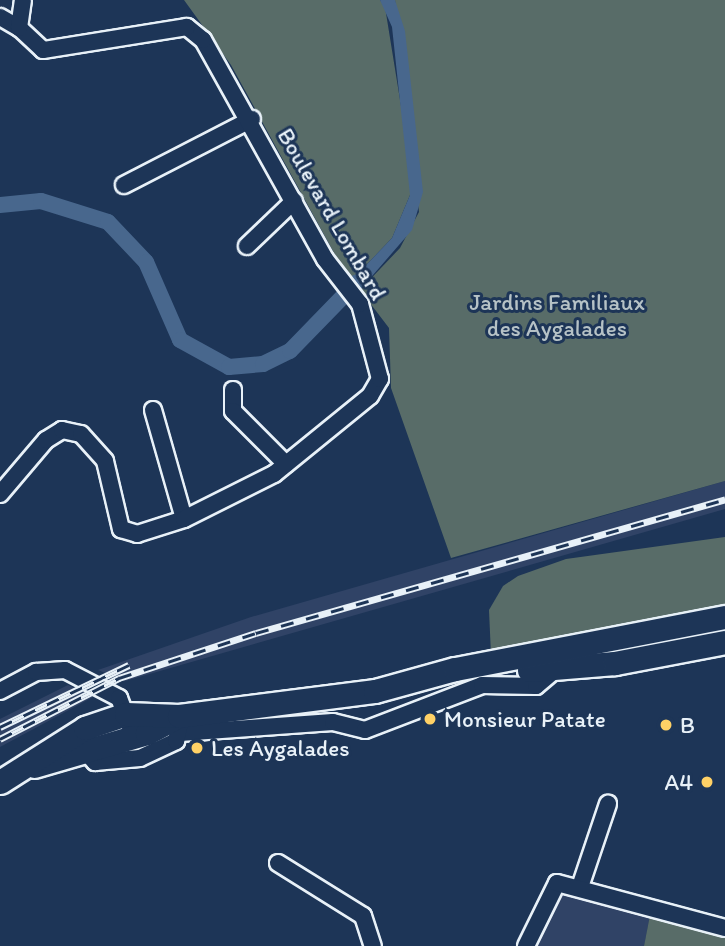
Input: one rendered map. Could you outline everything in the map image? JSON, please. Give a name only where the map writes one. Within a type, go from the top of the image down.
[{"type":"main road","points":[[508,672],[725,617]]},
{"type":"main road","points":[[8,777],[81,752],[180,724],[375,691],[456,669],[508,672],[559,667],[725,642]]},
{"type":"main road","points":[[8,777],[85,727],[126,714],[180,724]]},
{"type":"street","points":[[0,17],[19,28],[23,0]]},
{"type":"street","name":"Boulevard Lombard","points":[[0,494],[62,430],[81,435],[105,461],[121,528],[137,534],[184,519],[286,464],[370,396],[380,379],[360,304],[340,281],[294,201],[252,119],[203,40],[187,27],[43,50],[19,28]]},
{"type":"street","points":[[124,185],[252,119]]},
{"type":"street","points":[[247,246],[294,201]]},
{"type":"street","points":[[233,390],[233,411],[286,464]]},
{"type":"street","points":[[153,410],[184,519]]},
{"type":"street","points":[[0,691],[36,672],[65,670],[119,698],[130,726],[147,733]]},
{"type":"street","points":[[126,714],[85,736],[81,752],[95,762],[140,758],[167,747],[180,724],[333,722],[365,730],[482,685],[508,672]]},
{"type":"street","points":[[580,887],[608,804]]},
{"type":"street","points":[[278,863],[363,916],[373,946]]},
{"type":"street","points":[[526,946],[553,887],[580,887],[725,928]]},
{"type":"shaded area","points":[[380,0],[395,0],[405,31],[423,192],[412,230],[360,290],[350,282],[392,238],[410,195],[392,27]]},
{"type":"shaded area","points":[[725,481],[725,509],[125,681],[98,670],[251,617]]},
{"type":"shaded area","points":[[68,685],[93,697],[0,747],[0,719]]},
{"type":"shaded area","points":[[557,890],[650,915],[644,946],[536,946]]},
{"type":"green space","points":[[184,0],[380,0],[385,7],[411,168],[410,195],[392,238],[350,282],[231,65]]},
{"type":"green space","name":"Jardins Familiaux des Aygalades","points":[[395,0],[725,0],[725,481],[451,558],[391,388],[389,328],[360,290],[400,248],[419,212]]},
{"type":"green space","points":[[725,537],[725,607],[491,655],[489,610],[503,586],[518,576],[566,559]]},
{"type":"green space","points":[[650,915],[725,937],[725,946],[644,946]]},
{"type":"waterway","points":[[0,205],[41,201],[108,222],[146,262],[180,340],[229,367],[263,364],[290,351],[357,282]]},
{"type":"railway","points":[[0,739],[119,678],[256,633],[725,499]]},
{"type":"railway","points":[[0,727],[129,665]]},
{"type":"place","name":"Monsieur Patate","points":[[430,719]]},
{"type":"place","name":"B","points":[[666,725]]},
{"type":"place","name":"Les Aygalades","points":[[197,748]]},
{"type":"place","name":"A4","points":[[707,782]]}]
